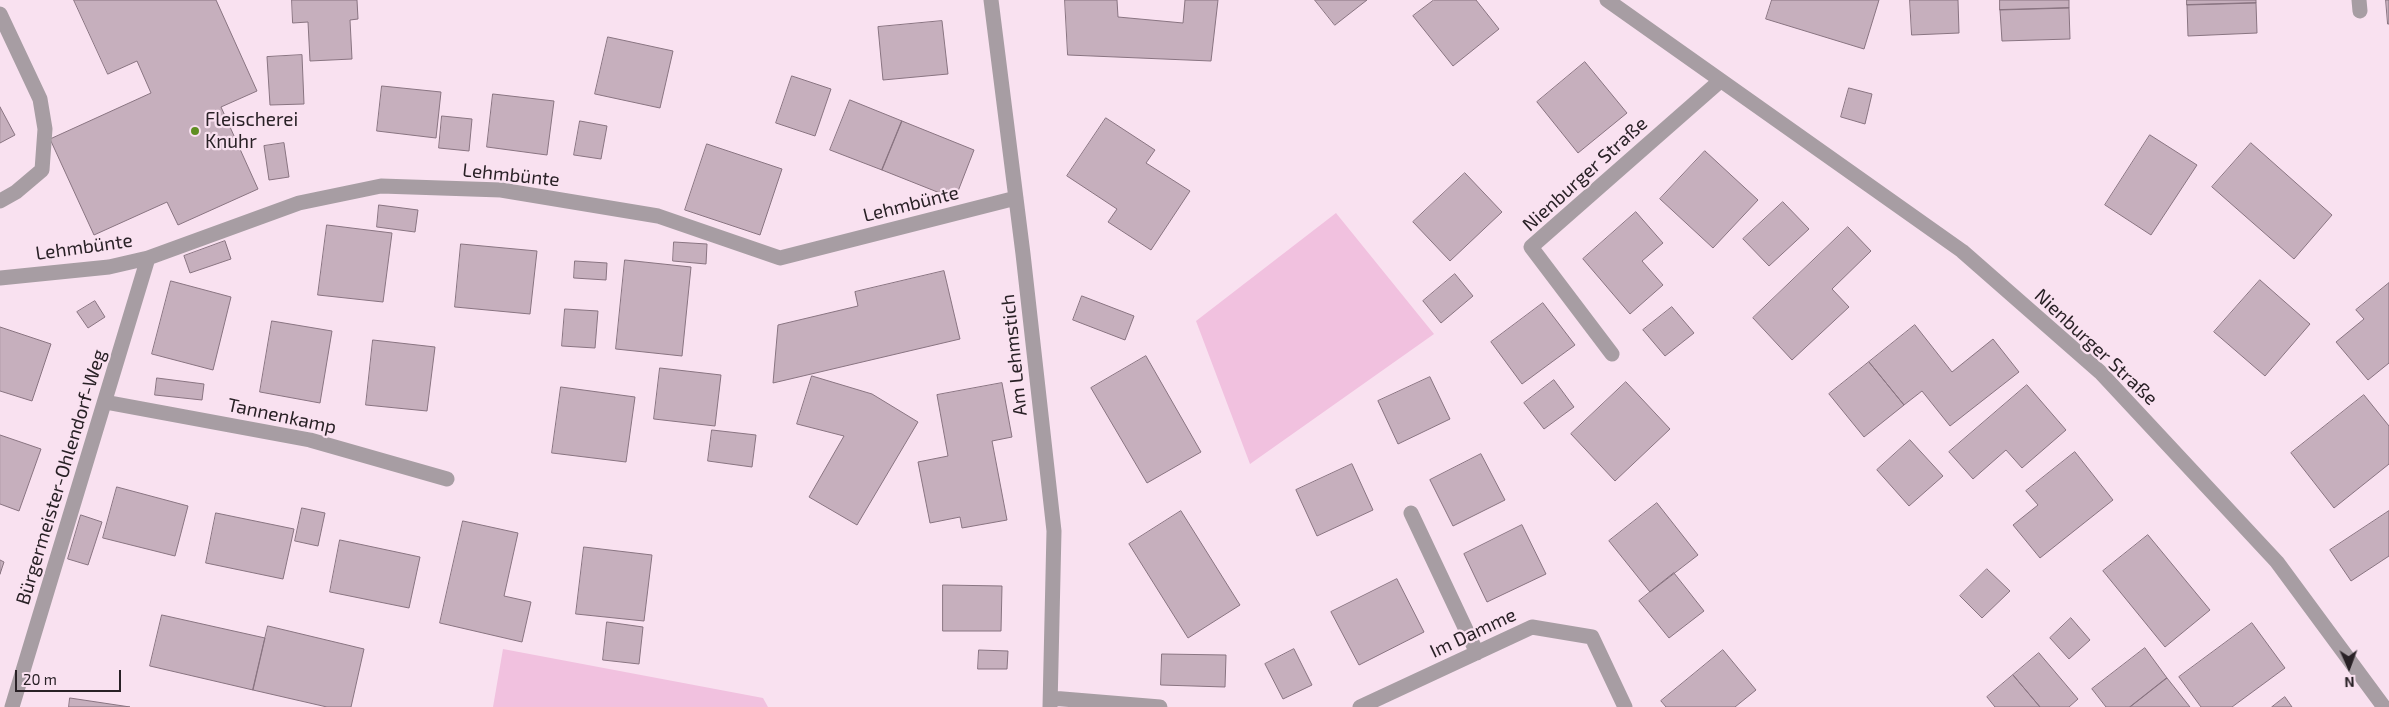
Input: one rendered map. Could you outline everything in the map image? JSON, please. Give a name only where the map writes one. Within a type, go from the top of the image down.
[{"type":"street","name":"Am Lehmstich","points":[[991,0],[1016,198],[1054,532],[1051,702]]},
{"type":"street","name":"Nienburger Straße","points":[[1607,0],[1962,251],[2100,372],[2277,562],[2384,707]]},
{"type":"street","points":[[0,14],[40,99],[45,129],[42,170],[16,192],[0,201]]},
{"type":"street","name":"Nienburger Straße","points":[[1612,354],[1531,247],[1720,81]]},
{"type":"street","name":"Lehmbünte","points":[[0,278],[109,267],[148,258],[299,203],[381,186],[501,190],[658,216],[780,258],[1016,198]]},
{"type":"street","name":"Bürgermeister-Ohlendorf-Weg","points":[[12,707],[106,402],[148,258]]},
{"type":"street","name":"Tannenkamp","points":[[106,402],[310,440],[447,479]]},
{"type":"street","points":[[1410,513],[1477,654]]},
{"type":"street","name":"Im Damme","points":[[1360,707],[1532,627],[1592,637],[1625,707]]},
{"type":"street","points":[[1051,702],[1160,707]]},
{"type":"shaded area","points":[[1336,213],[1434,334],[1250,464],[1196,321]]},
{"type":"shaded area","points":[[503,649],[763,698],[768,707],[493,707]]},
{"type":"building","points":[[74,0],[216,0],[257,91],[221,107],[258,189],[178,225],[167,202],[94,235],[50,139],[151,93],[137,61],[108,74]]},
{"type":"building","points":[[292,0],[357,0],[358,19],[350,20],[352,59],[310,61],[308,22],[293,23]]},
{"type":"building","points":[[1065,0],[1117,0],[1118,17],[1183,23],[1185,0],[1218,0],[1211,61],[1068,55]]},
{"type":"building","points":[[1315,0],[1367,0],[1335,25]]},
{"type":"building","points":[[1434,0],[1476,0],[1499,29],[1453,66],[1413,16]]},
{"type":"building","points":[[1772,0],[1879,0],[1864,49],[1766,19]]},
{"type":"building","points":[[1910,0],[1958,0],[1959,33],[1912,35]]},
{"type":"building","points":[[2000,0],[2069,0],[2069,8],[2000,10]]},
{"type":"building","points":[[2187,0],[2256,0],[2256,3],[2187,5]]},
{"type":"building","points":[[2386,0],[2389,0],[2389,24],[2388,24]]},
{"type":"building","points":[[2256,3],[2257,33],[2188,36],[2187,5]]},
{"type":"building","points":[[2069,8],[2070,39],[2002,41],[2000,10]]},
{"type":"building","points":[[942,21],[948,74],[883,80],[878,27]]},
{"type":"building","points":[[608,37],[673,51],[660,108],[595,94]]},
{"type":"building","points":[[302,55],[304,104],[270,105],[267,57]]},
{"type":"building","points":[[1585,62],[1627,113],[1578,153],[1537,102]]},
{"type":"building","points":[[792,76],[831,89],[815,136],[776,123]]},
{"type":"building","points":[[382,86],[441,92],[436,138],[377,131]]},
{"type":"building","points":[[1849,88],[1872,94],[1865,124],[1841,117]]},
{"type":"building","points":[[493,94],[554,101],[547,155],[487,147]]},
{"type":"building","points":[[850,100],[902,121],[882,170],[830,150]]},
{"type":"building","points":[[0,107],[15,135],[0,143]]},
{"type":"building","points":[[442,116],[472,119],[469,151],[439,148]]},
{"type":"building","points":[[1106,118],[1155,150],[1146,163],[1190,191],[1151,250],[1108,222],[1117,209],[1067,176]]},
{"type":"building","points":[[580,121],[607,126],[601,159],[574,155]]},
{"type":"building","points":[[902,121],[974,150],[955,199],[882,170]]},
{"type":"building","points":[[2150,135],[2197,165],[2151,235],[2105,205]]},
{"type":"building","points":[[284,143],[289,177],[269,180],[264,146]]},
{"type":"building","points":[[2251,143],[2332,215],[2294,259],[2212,187]]},
{"type":"building","points":[[707,144],[782,169],[760,235],[685,210]]},
{"type":"building","points":[[1705,151],[1758,200],[1713,248],[1660,199]]},
{"type":"building","points":[[1465,173],[1502,212],[1450,261],[1413,222]]},
{"type":"building","points":[[1783,202],[1809,229],[1769,266],[1743,239]]},
{"type":"building","points":[[379,205],[418,210],[415,232],[377,227]]},
{"type":"building","points":[[1636,212],[1663,243],[1642,261],[1663,285],[1630,314],[1583,259]]},
{"type":"building","points":[[327,225],[392,233],[383,302],[318,295]]},
{"type":"building","points":[[1848,227],[1871,251],[1832,289],[1849,307],[1792,360],[1753,318]]},
{"type":"building","points":[[225,241],[231,259],[190,273],[184,256]]},
{"type":"building","points":[[674,242],[707,244],[706,264],[673,261]]},
{"type":"building","points":[[461,244],[537,251],[530,314],[455,307]]},
{"type":"building","points":[[625,260],[691,267],[682,356],[616,349]]},
{"type":"building","points":[[575,261],[607,263],[606,280],[574,278]]},
{"type":"building","points":[[944,271],[960,339],[773,383],[778,325],[858,306],[855,292]]},
{"type":"building","points":[[1455,274],[1473,296],[1441,323],[1423,301]]},
{"type":"building","points":[[2260,280],[2310,324],[2265,376],[2214,332]]},
{"type":"building","points":[[171,281],[231,297],[213,370],[152,354]]},
{"type":"building","points":[[2389,283],[2389,363],[2368,380],[2336,342],[2364,319],[2356,310]]},
{"type":"building","points":[[1082,296],[1134,316],[1125,340],[1073,320]]},
{"type":"building","points":[[95,301],[105,317],[88,328],[77,312]]},
{"type":"building","points":[[1543,303],[1575,345],[1522,384],[1491,342]]},
{"type":"building","points":[[1672,307],[1694,333],[1665,356],[1643,330]]},
{"type":"building","points":[[565,309],[598,311],[595,348],[562,346]]},
{"type":"building","points":[[272,321],[332,331],[320,403],[260,392]]},
{"type":"building","points":[[1915,325],[1952,372],[1993,339],[2019,372],[1950,426],[1922,391],[1904,405],[1869,362]]},
{"type":"building","points":[[0,327],[51,344],[32,401],[0,391]]},
{"type":"building","points":[[373,340],[435,347],[427,411],[366,405]]},
{"type":"building","points":[[1146,356],[1201,452],[1147,483],[1091,388]]},
{"type":"building","points":[[1869,362],[1904,405],[1864,437],[1829,394]]},
{"type":"building","points":[[660,368],[721,375],[715,426],[654,419]]},
{"type":"building","points":[[812,376],[872,394],[918,422],[857,525],[809,497],[844,436],[797,424]]},
{"type":"building","points":[[1430,377],[1450,419],[1398,444],[1378,401]]},
{"type":"building","points":[[157,378],[204,384],[202,400],[155,395]]},
{"type":"building","points":[[1554,380],[1574,407],[1544,429],[1524,403]]},
{"type":"building","points":[[1626,382],[1670,429],[1615,481],[1571,434]]},
{"type":"building","points":[[1002,383],[1012,437],[992,441],[1007,520],[962,528],[960,517],[930,523],[918,462],[948,456],[937,395]]},
{"type":"building","points":[[2027,385],[2066,430],[2022,468],[2006,450],[1973,479],[1949,452]]},
{"type":"building","points":[[561,387],[635,397],[626,462],[552,453]]},
{"type":"building","points":[[2364,395],[2389,426],[2389,464],[2334,508],[2291,453]]},
{"type":"building","points":[[712,430],[756,435],[752,467],[708,461]]},
{"type":"building","points":[[0,435],[41,449],[19,511],[0,504]]},
{"type":"building","points":[[1910,440],[1943,476],[1909,506],[1877,470]]},
{"type":"building","points":[[2075,452],[2113,500],[2040,558],[2013,525],[2038,505],[2026,491]]},
{"type":"building","points":[[1481,454],[1505,500],[1453,526],[1430,480]]},
{"type":"building","points":[[1352,464],[1373,510],[1317,536],[1296,490]]},
{"type":"building","points":[[117,487],[188,506],[175,556],[103,538]]},
{"type":"building","points":[[1657,503],[1698,555],[1650,592],[1609,541]]},
{"type":"building","points":[[302,508],[325,513],[318,546],[295,541]]},
{"type":"building","points":[[1181,511],[1240,605],[1188,638],[1129,544]]},
{"type":"building","points":[[2389,511],[2389,556],[2351,581],[2330,550]]},
{"type":"building","points":[[216,513],[294,529],[283,579],[206,563]]},
{"type":"building","points":[[81,515],[102,522],[88,565],[68,559]]},
{"type":"building","points":[[463,521],[518,533],[504,596],[531,602],[522,642],[440,623]]},
{"type":"building","points":[[1522,525],[1546,574],[1487,602],[1464,554]]},
{"type":"building","points":[[2148,535],[2210,610],[2165,647],[2103,571]]},
{"type":"building","points":[[340,540],[420,557],[409,608],[330,592]]},
{"type":"building","points":[[584,547],[652,555],[644,621],[576,614]]},
{"type":"building","points":[[0,560],[4,562],[0,574]]},
{"type":"building","points":[[1987,569],[2010,591],[1982,618],[1960,596]]},
{"type":"building","points":[[1674,573],[1704,611],[1669,638],[1639,601]]},
{"type":"building","points":[[1397,579],[1424,632],[1359,665],[1331,612]]},
{"type":"building","points":[[943,585],[1002,586],[1001,631],[943,631]]},
{"type":"building","points":[[162,615],[265,638],[253,690],[150,666]]},
{"type":"building","points":[[2071,618],[2090,640],[2069,659],[2050,638]]},
{"type":"building","points":[[607,622],[643,627],[639,664],[603,660]]},
{"type":"building","points":[[2252,623],[2285,668],[2232,707],[2201,707],[2179,677]]},
{"type":"building","points":[[268,626],[364,649],[351,707],[327,707],[253,690]]},
{"type":"building","points":[[2145,648],[2167,678],[2130,707],[2106,707],[2092,689]]},
{"type":"building","points":[[1294,649],[1312,685],[1283,699],[1265,664]]},
{"type":"building","points":[[979,650],[1008,651],[1007,669],[978,669]]},
{"type":"building","points":[[1723,650],[1756,690],[1735,707],[1666,707],[1661,701]]},
{"type":"building","points":[[2039,653],[2078,699],[2069,707],[2040,707],[2013,675]]},
{"type":"building","points":[[1162,654],[1226,655],[1225,687],[1161,685]]},
{"type":"building","points":[[2013,675],[2040,707],[1995,707],[1987,697]]},
{"type":"building","points":[[2167,678],[2190,707],[2130,707]]},
{"type":"building","points":[[2285,697],[2292,707],[2272,707]]},
{"type":"building","points":[[70,698],[130,707],[69,707]]},
{"type":"place","name":"Fleischerei Knuhr","points":[[195,131]]}]
